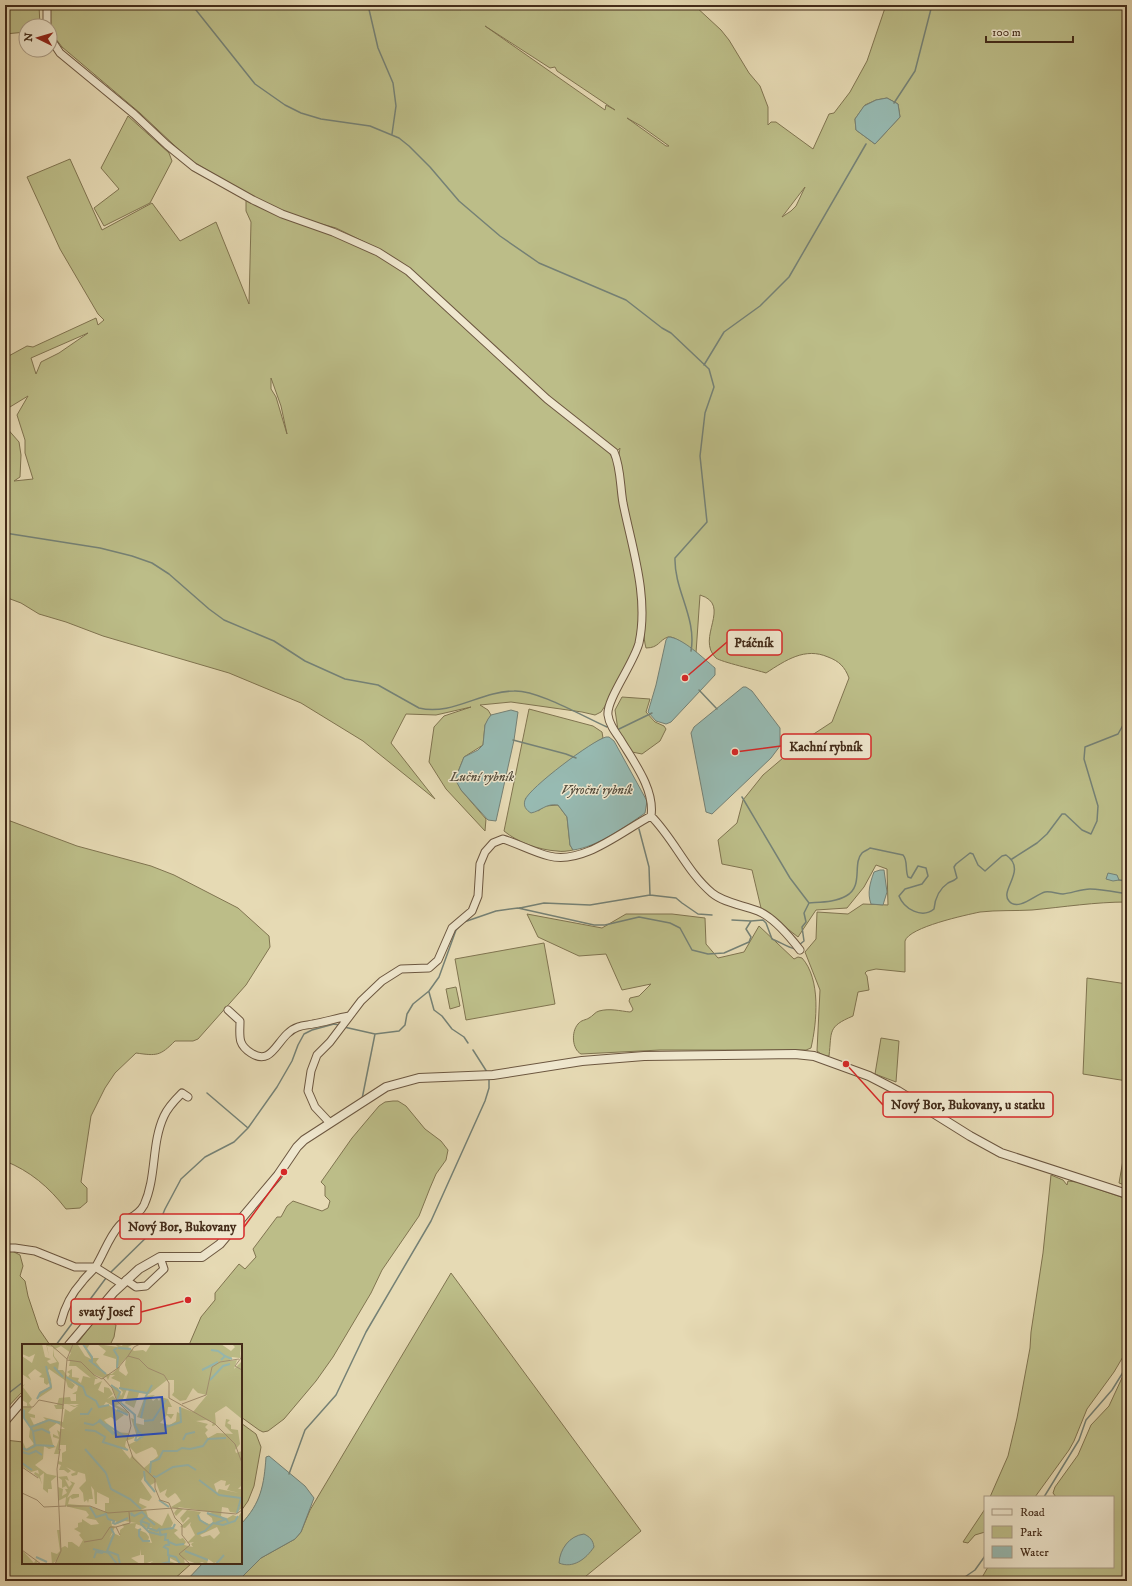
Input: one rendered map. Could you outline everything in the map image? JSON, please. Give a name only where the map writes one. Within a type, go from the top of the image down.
[{"type":"street","points":[[47,5],[47,18]]},
{"type":"street","points":[[58,49],[194,167],[253,200],[282,214],[333,232],[378,252],[408,271],[547,399],[614,452],[618,461],[623,503],[636,561],[642,608],[639,642],[634,657],[610,701],[608,716],[611,724],[648,789],[652,807],[651,816],[668,836],[698,880],[721,899],[760,912],[779,926],[800,950]]},
{"type":"street","points":[[330,1123],[315,1107],[308,1091],[311,1071],[317,1056],[330,1042],[361,1001],[382,981],[401,969],[429,968],[438,960],[452,928],[472,911],[478,896],[480,864],[485,852],[493,843],[503,839],[549,856],[568,858],[601,845],[651,816]]},
{"type":"street","points":[[228,1010],[240,1021],[240,1043],[245,1049],[256,1056],[263,1058],[268,1056],[287,1033],[298,1027],[350,1016]]},
{"type":"street","points":[[70,1344],[114,1292],[139,1269],[160,1257],[202,1257],[220,1244],[278,1175],[298,1147],[330,1123],[386,1087],[400,1082],[425,1077],[493,1075],[582,1061],[644,1056],[795,1054],[814,1056],[869,1076],[898,1091],[970,1136],[1001,1153],[1127,1194]]},
{"type":"street","points":[[61,1322],[68,1299],[95,1267],[118,1226],[130,1220],[143,1206],[152,1185],[157,1142],[164,1116],[170,1105],[182,1093],[188,1097]]},
{"type":"street","points":[[5,1248],[35,1251],[76,1267],[95,1267],[113,1278],[136,1287],[146,1286],[164,1269],[160,1257]]},
{"type":"street","points":[[5,1421],[22,1401]]},
{"type":"green space","points":[[5,5],[39,5],[40,18],[18,18],[18,33],[5,34]]},
{"type":"green space","points":[[49,5],[454,5],[461,10],[456,5],[694,5],[721,30],[729,40],[749,73],[760,86],[768,107],[768,125],[771,122],[776,122],[813,149],[829,114],[834,113],[850,92],[867,61],[886,5],[1127,5],[1127,902],[1032,910],[980,912],[939,922],[916,931],[905,941],[905,972],[876,969],[865,973],[867,976],[869,990],[858,992],[853,1016],[839,1023],[832,1031],[829,1056],[824,1056],[817,1051],[820,990],[805,952],[816,939],[817,912],[848,914],[863,904],[888,905],[887,869],[876,865],[864,887],[847,908],[816,910],[798,937],[761,908],[752,870],[722,864],[718,840],[737,823],[743,800],[763,775],[803,741],[832,722],[849,678],[846,671],[835,660],[820,654],[804,654],[788,660],[766,673],[719,660],[711,650],[709,641],[714,614],[713,606],[709,600],[700,595],[696,653],[671,637],[665,638],[654,647],[646,648],[644,640],[644,609],[642,594],[638,586],[639,626],[636,645],[630,665],[601,712],[595,715],[511,702],[480,705],[488,710],[491,715],[485,725],[483,745],[464,757],[456,777],[461,790],[486,819],[485,831],[446,789],[429,762],[434,727],[444,716],[471,707],[436,715],[406,714],[391,743],[435,799],[363,741],[301,703],[229,673],[103,636],[66,622],[39,614],[21,603],[5,597],[5,426],[19,442],[21,455],[20,477],[14,481],[33,479],[25,453],[25,440],[17,415],[28,396],[5,410],[5,358],[27,346],[33,347],[96,318],[98,325],[104,320],[98,314],[60,249],[27,177],[70,159],[102,230],[152,203],[180,241],[216,222],[249,304],[251,222],[246,211],[246,200],[279,215],[330,231],[367,249],[402,269],[512,372],[550,405],[608,450],[617,467],[620,448],[617,451],[549,398],[402,264],[381,250],[336,228],[300,218],[279,210],[248,194],[190,160],[140,113],[62,47],[58,42],[58,18],[50,18]],"holes":[[[485,26],[550,68],[555,67],[557,71],[615,110],[606,105],[605,110]],[[887,98],[898,104],[900,117],[875,144],[856,130],[855,119],[865,105],[876,100]],[[627,118],[669,146],[666,146]],[[805,187],[796,206],[782,217]],[[88,333],[59,353],[41,362],[36,374],[31,358]],[[271,378],[281,406],[287,434],[276,397],[271,389]]]},
{"type":"green space","points":[[128,116],[169,153],[172,161],[150,203],[104,226],[94,208],[119,189],[101,168]]},
{"type":"green space","points":[[622,697],[650,699],[646,712],[655,722],[664,726],[666,729],[660,741],[642,754],[632,752],[618,730],[615,710]]},
{"type":"green space","points":[[529,709],[593,726],[602,732],[603,738],[562,766],[525,799],[538,811],[545,806],[558,805],[567,817],[570,845],[573,850],[559,851],[536,847],[515,839],[504,831]]},
{"type":"green space","points":[[5,819],[77,846],[151,866],[174,875],[238,908],[269,936],[270,947],[246,985],[198,1039],[193,1041],[175,1041],[166,1050],[158,1054],[136,1053],[115,1073],[105,1088],[91,1116],[81,1182],[87,1188],[87,1202],[80,1208],[66,1209],[38,1180],[5,1161]]},
{"type":"green space","points":[[527,914],[602,928],[626,914],[672,914],[705,918],[706,944],[718,958],[744,952],[759,926],[794,959],[798,957],[802,958],[808,967],[815,989],[816,1001],[815,1026],[811,1048],[806,1050],[660,1050],[581,1054],[578,1052],[574,1044],[574,1031],[579,1023],[588,1019],[596,1012],[603,1010],[632,1011],[633,1009],[629,1001],[630,998],[639,996],[651,984],[622,990],[606,954],[579,956],[538,937]]},
{"type":"green space","points":[[544,943],[555,1004],[466,1020],[455,959]]},
{"type":"green space","points":[[1087,978],[1127,984],[1127,1081],[1083,1074]]},
{"type":"green space","points":[[456,987],[460,1006],[450,1009],[446,989]]},
{"type":"green space","points":[[881,1038],[899,1041],[896,1082],[875,1074]]},
{"type":"green space","points":[[398,1101],[406,1106],[425,1129],[441,1141],[448,1150],[446,1160],[436,1174],[419,1216],[382,1270],[371,1293],[333,1357],[316,1381],[284,1419],[268,1431],[263,1432],[242,1418],[242,1344],[189,1344],[201,1317],[215,1300],[215,1293],[239,1264],[245,1269],[256,1257],[253,1249],[277,1217],[281,1217],[287,1206],[293,1201],[322,1211],[328,1208],[330,1201],[325,1196],[325,1186],[321,1182],[352,1138],[379,1106],[385,1102]]},
{"type":"green space","points":[[1127,1137],[1127,1186],[1119,1183]]},
{"type":"green space","points":[[1051,1175],[1063,1180],[1067,1185],[1068,1181],[1077,1182],[1127,1199],[1127,1350],[1114,1372],[1087,1409],[1069,1450],[1036,1496],[990,1496],[1008,1456],[1017,1418],[1030,1348],[1043,1253]]},
{"type":"green space","points":[[12,1251],[20,1255],[23,1266],[20,1276],[25,1281],[28,1296],[39,1329],[49,1344],[22,1344],[22,1392],[5,1410],[5,1252]]},
{"type":"green space","points":[[451,1273],[641,1531],[580,1581],[238,1581],[261,1558],[295,1539],[301,1532],[310,1510]]},
{"type":"green space","points":[[100,1314],[116,1325],[114,1337],[110,1344],[77,1344]]},
{"type":"green space","points":[[1127,1367],[1127,1581],[980,1581],[987,1568],[1114,1568],[1114,1496],[1055,1496],[1053,1493],[1055,1487],[1078,1455],[1091,1425],[1109,1406]]},
{"type":"green space","points":[[242,1424],[256,1434],[261,1447],[254,1486],[248,1501],[242,1510]]},
{"type":"green space","points":[[5,1440],[22,1442],[22,1564],[191,1564],[172,1581],[5,1581]]},
{"type":"green space","points":[[984,1510],[984,1532],[975,1535],[968,1543],[963,1542]]},
{"type":"water","points":[[887,98],[898,104],[900,117],[875,144],[856,130],[855,119],[864,106],[876,100]]},
{"type":"water","points":[[668,637],[674,638],[686,644],[699,654],[715,668],[715,675],[671,722],[666,724],[656,721],[648,712]]},
{"type":"water","points":[[743,687],[746,687],[752,691],[780,728],[780,746],[771,758],[712,814],[706,812],[691,733],[694,727]]},
{"type":"water","name":"Luční rybník","points":[[511,710],[518,712],[514,740],[496,821],[488,820],[461,790],[456,781],[456,777],[464,757],[478,750],[483,745],[485,725],[491,715]]},
{"type":"water","name":"Výroční rybník","points":[[609,737],[614,741],[647,801],[645,813],[601,841],[573,850],[570,845],[567,817],[558,805],[550,805],[531,813],[525,808],[525,800],[529,794],[562,765],[588,746]]},
{"type":"water","points":[[884,870],[887,892],[883,905],[871,904],[869,892],[871,880],[874,872]]},
{"type":"water","points":[[1108,873],[1117,875],[1119,880],[1113,881],[1106,879]]},
{"type":"water","points":[[269,1456],[305,1486],[314,1498],[301,1532],[295,1539],[261,1558],[238,1581],[186,1581],[202,1564],[242,1564],[242,1523],[253,1509],[260,1493],[266,1457]]},
{"type":"water","points":[[584,1534],[593,1542],[594,1547],[591,1551],[583,1559],[574,1564],[564,1565],[559,1563],[561,1553],[566,1544],[574,1537]]},
{"type":"waterway","points":[[192,5],[255,84],[285,105],[301,113],[321,119],[370,126],[399,138],[430,167],[459,201],[500,236],[539,263],[626,300],[662,328],[671,333],[709,369],[714,387],[705,413],[700,456],[707,522],[675,558],[678,581],[691,627],[691,651]]},
{"type":"waterway","points":[[368,5],[378,48],[393,83],[396,106],[392,134]]},
{"type":"waterway","points":[[894,103],[915,71],[932,5]]},
{"type":"waterway","points":[[704,365],[724,332],[760,306],[789,277],[866,144]]},
{"type":"waterway","points":[[5,533],[100,548],[152,563],[169,574],[224,620],[274,641],[305,661],[345,679],[378,685],[419,708],[431,710],[443,709],[502,692],[524,692],[548,699],[607,727]]},
{"type":"waterway","points":[[699,690],[717,709]]},
{"type":"waterway","points":[[617,730],[652,713]]},
{"type":"waterway","points":[[1012,859],[1037,843],[1047,834],[1062,814],[1065,814],[1082,830],[1091,834],[1097,821],[1098,806],[1084,759],[1085,747],[1118,734],[1127,718]]},
{"type":"waterway","points":[[513,740],[576,758]]},
{"type":"waterway","points":[[742,797],[790,878],[809,903]]},
{"type":"waterway","points":[[639,829],[649,867],[650,895]]},
{"type":"waterway","points":[[799,945],[804,941],[802,927],[806,922],[804,913],[809,903],[838,899],[851,892],[855,887],[859,858],[862,853],[870,848],[903,855],[905,857],[908,877],[911,878],[918,866],[926,868],[928,876],[922,884],[905,889],[899,896],[905,905],[919,913],[929,912],[934,909],[936,898],[940,891],[945,885],[957,878],[954,867],[970,853],[973,854],[978,865],[985,871],[1002,856],[1006,855],[1012,861],[1014,873],[1007,891],[1007,896],[1009,901],[1013,904],[1022,904],[1045,892],[1063,894],[1090,889],[1127,894]]},
{"type":"waterway","points":[[1119,880],[1127,881]]},
{"type":"waterway","points":[[520,908],[544,903],[590,905],[650,895],[676,898],[698,914],[712,915]]},
{"type":"waterway","points":[[344,1027],[375,1034],[399,1031],[405,1025],[407,1014],[413,1004],[429,991],[439,977],[456,930],[464,922],[496,911],[518,908],[594,925],[605,925],[639,917],[670,923],[680,928],[692,950],[708,954],[724,953],[749,942],[751,937],[746,929],[751,921],[763,920],[766,923],[772,939],[795,949]]},
{"type":"waterway","points":[[732,920],[751,921]]},
{"type":"waterway","points":[[429,992],[434,1010],[442,1016],[452,1029],[464,1037],[468,1043]]},
{"type":"waterway","points":[[110,1273],[158,1226],[181,1179],[205,1157],[234,1142],[248,1128],[277,1087],[292,1061],[304,1034],[312,1030],[334,1024],[339,1025]]},
{"type":"waterway","points":[[362,1099],[375,1034]]},
{"type":"waterway","points":[[473,1050],[487,1072]]},
{"type":"waterway","points":[[289,1474],[305,1430],[336,1395],[366,1332],[431,1221],[485,1101],[489,1088],[489,1077]]},
{"type":"waterway","points":[[207,1093],[248,1128]]},
{"type":"waterway","points":[[57,1344],[106,1278]]},
{"type":"waterway","points":[[1045,1496],[1079,1440],[1086,1420],[1112,1390],[1122,1374],[1127,1362]]},
{"type":"waterway","points":[[5,1396],[22,1383]]},
{"type":"waterway","points":[[959,1581],[975,1570],[984,1557]]},
{"type":"place","name":"Ptáčník","points":[[685,678]]},
{"type":"place","name":"Kachní rybník","points":[[735,752]]},
{"type":"place","name":"Nový Bor, Bukovany, u statku","points":[[846,1064]]},
{"type":"place","name":"Nový Bor, Bukovany","points":[[284,1172]]},
{"type":"place","name":"svatý Josef","points":[[188,1300]]}]
